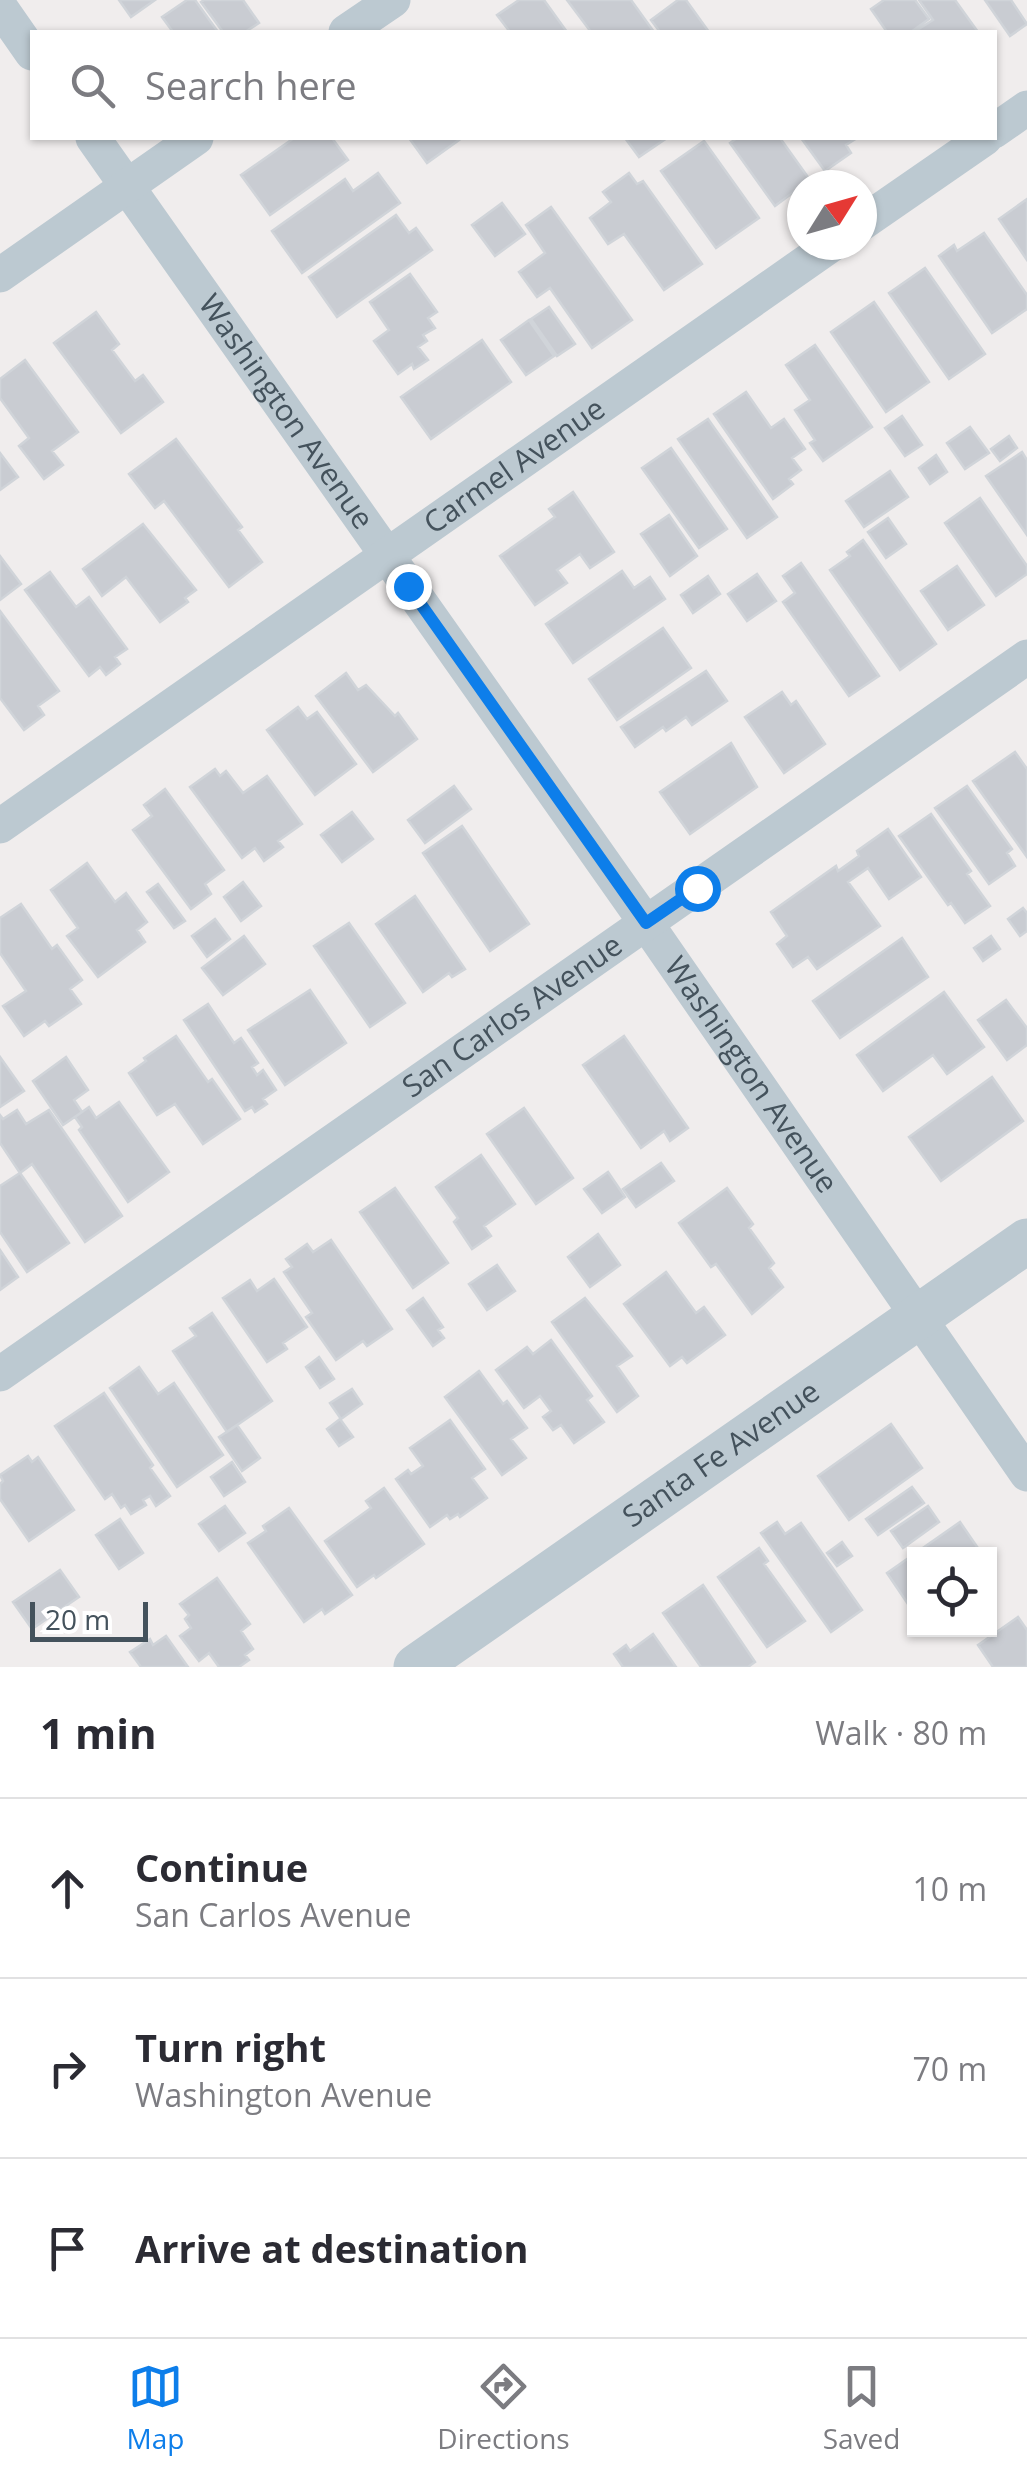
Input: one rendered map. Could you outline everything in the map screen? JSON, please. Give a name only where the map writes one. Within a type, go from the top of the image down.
[{"type":"street","points":[[349,30],[393,0]]},
{"type":"street","points":[[0,7],[30,50]]},
{"type":"street","points":[[997,129],[1027,108]]},
{"type":"street","name":"Washington Avenue","points":[[93,140],[646,923],[1027,1474]]},
{"type":"street","points":[[0,275],[193,140]]},
{"type":"street","points":[[877,214],[982,140]]},
{"type":"street","name":"Carmel Avenue","points":[[0,826],[810,260]]},
{"type":"street","name":"San Carlos Avenue","points":[[0,1374],[1027,656]]},
{"type":"street","name":"Santa Fe Avenue","points":[[416,1667],[1027,1240]]},
{"type":"building","points":[[119,0],[155,0],[131,17]]},
{"type":"building","points":[[187,0],[195,0],[217,30],[172,30],[162,17]]},
{"type":"building","points":[[243,0],[259,23],[248,30],[222,30],[201,2]]},
{"type":"building","points":[[519,0],[544,0],[566,30],[508,30],[497,15]]},
{"type":"building","points":[[567,0],[631,0],[653,30],[590,30]]},
{"type":"building","points":[[678,0],[686,0],[708,30],[658,30],[651,20]]},
{"type":"building","points":[[884,0],[915,0],[929,19],[914,30],[886,30],[871,9]]},
{"type":"building","points":[[919,0],[955,0],[977,30],[917,30],[933,20]]},
{"type":"building","points":[[985,0],[1011,0],[1027,24],[1010,36]]},
{"type":"building","points":[[291,140],[333,140],[348,160],[270,215],[241,175]]},
{"type":"building","points":[[410,140],[459,140],[427,163]]},
{"type":"building","points":[[626,140],[664,140],[639,157]]},
{"type":"building","points":[[734,140],[781,140],[803,170],[787,170],[787,197],[775,206],[730,143]]},
{"type":"building","points":[[802,140],[854,140],[846,145],[851,153],[824,170]]},
{"type":"building","points":[[704,141],[759,218],[716,248],[661,171]]},
{"type":"building","points":[[378,173],[400,203],[302,273],[272,231],[345,179],[353,191]]},
{"type":"building","points":[[629,173],[637,184],[643,181],[702,264],[664,290],[624,234],[608,244],[590,218],[611,202],[603,192]]},
{"type":"building","points":[[1027,199],[1027,260],[999,219]]},
{"type":"building","points":[[502,203],[525,234],[495,256],[472,225]]},
{"type":"building","points":[[551,207],[632,320],[592,348],[550,288],[537,297],[519,272],[545,253],[526,225]]},
{"type":"building","points":[[396,215],[409,233],[416,228],[432,250],[337,317],[309,277]]},
{"type":"building","points":[[984,233],[1027,295],[1027,309],[992,333],[939,256],[954,245],[957,251]]},
{"type":"building","points":[[925,268],[985,354],[949,379],[889,293]]},
{"type":"building","points":[[410,274],[437,312],[428,318],[435,328],[423,335],[427,341],[418,347],[428,360],[414,369],[412,364],[398,374],[374,341],[389,330],[370,302]]},
{"type":"building","points":[[874,302],[929,382],[886,412],[831,332]]},
{"type":"building","points":[[549,307],[575,344],[557,356],[531,319]]},
{"type":"building","points":[[96,312],[119,344],[112,350],[135,381],[143,375],[163,402],[121,433],[54,343]]},
{"type":"building","points":[[529,320],[554,356],[526,375],[501,340]]},
{"type":"building","points":[[482,340],[511,382],[431,439],[401,397]]},
{"type":"building","points":[[815,345],[872,427],[823,461],[810,443],[815,440],[795,410],[810,400],[786,365]]},
{"type":"building","points":[[25,360],[78,432],[52,451],[63,465],[44,479],[19,446],[29,438],[0,398],[0,379]]},
{"type":"building","points":[[746,392],[771,428],[784,419],[805,449],[792,458],[801,470],[789,479],[793,484],[773,499],[714,414]]},
{"type":"building","points":[[902,416],[922,445],[905,456],[885,428]]},
{"type":"building","points":[[708,419],[777,517],[747,538],[678,439]]},
{"type":"building","points":[[970,427],[989,453],[965,469],[947,443]]},
{"type":"building","points":[[1009,436],[1017,448],[1000,461],[991,449]]},
{"type":"building","points":[[176,439],[242,527],[238,530],[262,562],[229,587],[164,501],[155,508],[129,474]]},
{"type":"building","points":[[671,448],[727,529],[699,548],[642,468]]},
{"type":"building","points":[[1022,452],[1027,460],[1027,535],[986,476]]},
{"type":"building","points":[[0,453],[18,477],[0,490]]},
{"type":"building","points":[[936,455],[947,472],[930,484],[919,468]]},
{"type":"building","points":[[890,471],[908,497],[864,527],[846,501]]},
{"type":"building","points":[[573,492],[614,552],[590,568],[580,554],[557,570],[567,583],[535,605],[500,556],[555,517],[549,509]]},
{"type":"building","points":[[980,498],[1027,566],[1027,574],[996,596],[945,523]]},
{"type":"building","points":[[669,515],[697,556],[670,576],[641,534]]},
{"type":"building","points":[[888,518],[906,544],[886,558],[868,532]]},
{"type":"building","points":[[143,524],[196,590],[185,598],[188,602],[160,622],[126,577],[102,596],[83,569]]},
{"type":"building","points":[[863,540],[936,644],[900,670],[830,570],[850,556],[847,552]]},
{"type":"building","points":[[0,556],[21,584],[0,600]]},
{"type":"building","points":[[801,563],[879,676],[849,696],[783,602],[795,593],[783,576]]},
{"type":"building","points":[[957,566],[984,605],[948,630],[921,591]]},
{"type":"building","points":[[622,571],[634,588],[650,577],[665,599],[573,663],[546,624]]},
{"type":"building","points":[[50,572],[76,607],[89,597],[127,649],[115,657],[120,664],[106,675],[100,667],[89,676],[25,590]]},
{"type":"building","points":[[757,574],[776,601],[747,621],[728,594]]},
{"type":"building","points":[[708,576],[720,594],[693,613],[681,595]]},
{"type":"building","points":[[0,611],[59,691],[38,706],[44,715],[24,730],[0,698]]},
{"type":"building","points":[[663,628],[691,668],[617,720],[589,679]]},
{"type":"building","points":[[706,671],[727,701],[692,725],[686,717],[666,731],[663,727],[635,747],[621,727]]},
{"type":"building","points":[[346,673],[358,690],[366,685],[395,716],[398,713],[417,739],[373,772],[316,696]]},
{"type":"building","points":[[782,692],[791,705],[796,701],[825,744],[784,773],[745,717]]},
{"type":"building","points":[[298,707],[307,719],[317,712],[356,764],[315,795],[267,730]]},
{"type":"building","points":[[731,743],[757,787],[690,834],[660,792]]},
{"type":"building","points":[[1015,752],[1027,769],[1027,857],[973,781]]},
{"type":"building","points":[[215,769],[220,776],[226,771],[243,793],[267,776],[302,824],[278,841],[283,847],[264,861],[255,848],[242,858],[190,787]]},
{"type":"building","points":[[454,786],[471,809],[425,843],[408,820]]},
{"type":"building","points":[[967,786],[1012,849],[1007,853],[1015,866],[989,884],[935,808]]},
{"type":"building","points":[[165,789],[224,870],[205,884],[211,894],[191,909],[133,830],[152,816],[144,805]]},
{"type":"building","points":[[352,812],[373,839],[342,862],[321,835]]},
{"type":"building","points":[[931,814],[990,906],[965,923],[899,836]]},
{"type":"building","points":[[462,826],[529,924],[490,951],[423,853]]},
{"type":"building","points":[[888,829],[921,877],[889,899],[868,868],[848,882],[880,926],[817,969],[808,957],[793,967],[777,944],[787,936],[771,912],[836,866],[838,871],[859,856],[857,851]]},
{"type":"building","points":[[87,863],[115,902],[126,893],[147,922],[137,930],[145,942],[98,977],[67,936],[78,928],[51,890]]},
{"type":"building","points":[[243,882],[261,906],[241,921],[224,897]]},
{"type":"building","points":[[158,884],[185,921],[174,928],[147,892]]},
{"type":"building","points":[[415,896],[465,969],[452,977],[449,973],[423,992],[376,924]]},
{"type":"building","points":[[21,904],[52,949],[57,945],[82,980],[70,989],[81,1004],[49,1026],[45,1021],[24,1036],[3,1006],[26,991],[0,953],[0,918]]},
{"type":"building","points":[[1023,908],[1027,913],[1027,931],[1020,936],[1008,919]]},
{"type":"building","points":[[215,919],[230,939],[207,957],[192,936]]},
{"type":"building","points":[[349,923],[405,1003],[370,1027],[314,946]]},
{"type":"building","points":[[244,936],[265,964],[223,995],[202,968]]},
{"type":"building","points":[[991,936],[1000,949],[983,961],[974,948]]},
{"type":"building","points":[[902,938],[928,977],[840,1038],[813,1001]]},
{"type":"building","points":[[310,990],[346,1043],[285,1085],[248,1030]]},
{"type":"building","points":[[944,992],[984,1047],[947,1074],[933,1055],[883,1091],[857,1055]]},
{"type":"building","points":[[1006,1000],[1027,1028],[1027,1045],[1007,1060],[978,1020]]},
{"type":"building","points":[[208,1004],[234,1043],[241,1038],[258,1063],[252,1067],[257,1075],[263,1070],[276,1090],[263,1099],[267,1104],[255,1112],[252,1107],[245,1111],[184,1020]]},
{"type":"building","points":[[176,1036],[240,1119],[203,1144],[175,1104],[157,1115],[129,1073]]},
{"type":"building","points":[[624,1036],[688,1128],[670,1141],[664,1131],[641,1148],[583,1065]]},
{"type":"building","points":[[0,1057],[24,1091],[0,1107]]},
{"type":"building","points":[[66,1057],[88,1090],[74,1100],[82,1112],[63,1125],[33,1081]]},
{"type":"building","points":[[992,1077],[1023,1121],[941,1181],[909,1137]]},
{"type":"building","points":[[119,1102],[169,1172],[128,1202],[79,1130],[82,1127],[75,1117],[89,1107],[96,1118]]},
{"type":"building","points":[[524,1108],[573,1178],[536,1204],[487,1134]]},
{"type":"building","points":[[17,1110],[26,1124],[49,1110],[122,1216],[85,1242],[32,1164],[20,1173],[0,1143],[0,1115],[3,1119]]},
{"type":"building","points":[[481,1155],[515,1204],[484,1226],[491,1236],[472,1249],[454,1222],[458,1218],[436,1187]]},
{"type":"building","points":[[661,1163],[674,1181],[636,1207],[623,1189]]},
{"type":"building","points":[[608,1172],[625,1197],[602,1213],[584,1189]]},
{"type":"building","points":[[20,1173],[69,1243],[27,1272],[0,1232],[0,1186]]},
{"type":"building","points":[[395,1188],[448,1263],[413,1288],[360,1212]]},
{"type":"building","points":[[727,1188],[753,1224],[749,1228],[774,1263],[769,1268],[783,1287],[752,1314],[716,1264],[711,1267],[679,1223]]},
{"type":"building","points":[[598,1234],[620,1265],[590,1287],[568,1257]]},
{"type":"building","points":[[331,1240],[392,1329],[367,1346],[363,1341],[336,1360],[306,1317],[312,1313],[284,1272],[292,1267],[286,1259],[307,1244],[313,1252]]},
{"type":"building","points":[[0,1250],[18,1277],[0,1290]]},
{"type":"building","points":[[497,1265],[515,1291],[487,1310],[469,1284]]},
{"type":"building","points":[[666,1272],[696,1313],[704,1307],[725,1335],[687,1363],[682,1357],[670,1366],[624,1304]]},
{"type":"building","points":[[274,1279],[307,1327],[283,1343],[287,1349],[267,1362],[223,1298],[250,1280],[257,1291]]},
{"type":"building","points":[[423,1298],[443,1327],[438,1330],[444,1338],[433,1346],[407,1310]]},
{"type":"building","points":[[585,1298],[632,1356],[617,1366],[638,1396],[617,1412],[552,1322]]},
{"type":"building","points":[[212,1313],[272,1401],[227,1432],[173,1351],[196,1336],[190,1328]]},
{"type":"building","points":[[551,1340],[592,1396],[587,1400],[604,1422],[574,1443],[561,1425],[553,1430],[543,1417],[551,1411],[540,1396],[524,1408],[496,1370],[527,1347],[533,1354]]},
{"type":"building","points":[[319,1357],[334,1379],[320,1388],[306,1367]]},
{"type":"building","points":[[139,1367],[158,1394],[174,1383],[223,1455],[177,1487],[110,1388]]},
{"type":"building","points":[[479,1371],[527,1428],[511,1439],[526,1458],[502,1475],[445,1397]]},
{"type":"building","points":[[352,1389],[362,1404],[341,1419],[330,1403]]},
{"type":"building","points":[[104,1393],[170,1496],[156,1506],[150,1496],[143,1500],[146,1505],[131,1514],[125,1505],[121,1508],[112,1494],[105,1499],[55,1426]]},
{"type":"building","points":[[340,1419],[353,1437],[339,1446],[327,1429]]},
{"type":"building","points":[[450,1420],[485,1469],[472,1478],[487,1498],[460,1517],[458,1514],[450,1519],[447,1515],[430,1527],[396,1479],[423,1466],[410,1448]]},
{"type":"building","points":[[891,1424],[922,1468],[849,1520],[818,1476]]},
{"type":"building","points":[[237,1425],[260,1458],[242,1471],[219,1437]]},
{"type":"building","points":[[28,1456],[32,1462],[38,1457],[74,1510],[29,1541],[0,1499],[0,1475]]},
{"type":"building","points":[[232,1462],[245,1482],[224,1496],[211,1477]]},
{"type":"building","points":[[912,1487],[924,1503],[878,1535],[866,1519]]},
{"type":"building","points":[[384,1488],[424,1544],[357,1587],[325,1541],[371,1508],[366,1501]]},
{"type":"building","points":[[225,1506],[245,1533],[219,1551],[199,1524]]},
{"type":"building","points":[[928,1506],[939,1522],[903,1548],[891,1531]]},
{"type":"building","points":[[289,1508],[352,1595],[325,1614],[322,1609],[304,1622],[248,1543],[266,1531],[263,1526]]},
{"type":"building","points":[[120,1519],[143,1553],[119,1569],[96,1535]]},
{"type":"building","points":[[777,1522],[785,1534],[801,1523],[862,1610],[831,1632],[761,1533]]},
{"type":"building","points":[[960,1522],[977,1547],[924,1547]]},
{"type":"building","points":[[842,1542],[852,1556],[837,1566],[827,1553]]},
{"type":"building","points":[[759,1548],[768,1561],[764,1564],[805,1621],[767,1647],[718,1577]]},
{"type":"building","points":[[907,1559],[907,1603],[887,1573]]},
{"type":"building","points":[[60,1570],[79,1597],[32,1629],[13,1602]]},
{"type":"building","points":[[217,1578],[250,1624],[241,1631],[253,1649],[245,1655],[249,1660],[239,1667],[219,1667],[209,1653],[199,1661],[180,1636],[191,1628],[185,1619],[189,1615],[180,1604]]},
{"type":"building","points":[[703,1585],[755,1662],[748,1667],[701,1667],[663,1613]]},
{"type":"building","points":[[1018,1617],[1027,1630],[1027,1667],[993,1667],[978,1645],[997,1637],[997,1632]]},
{"type":"building","points":[[653,1634],[676,1667],[623,1667],[614,1654],[626,1645],[630,1651]]},
{"type":"building","points":[[166,1636],[188,1667],[141,1667],[130,1652],[150,1639],[153,1645]]},
{"type":"route","points":[[408,586],[646,923],[697,888]]}]
